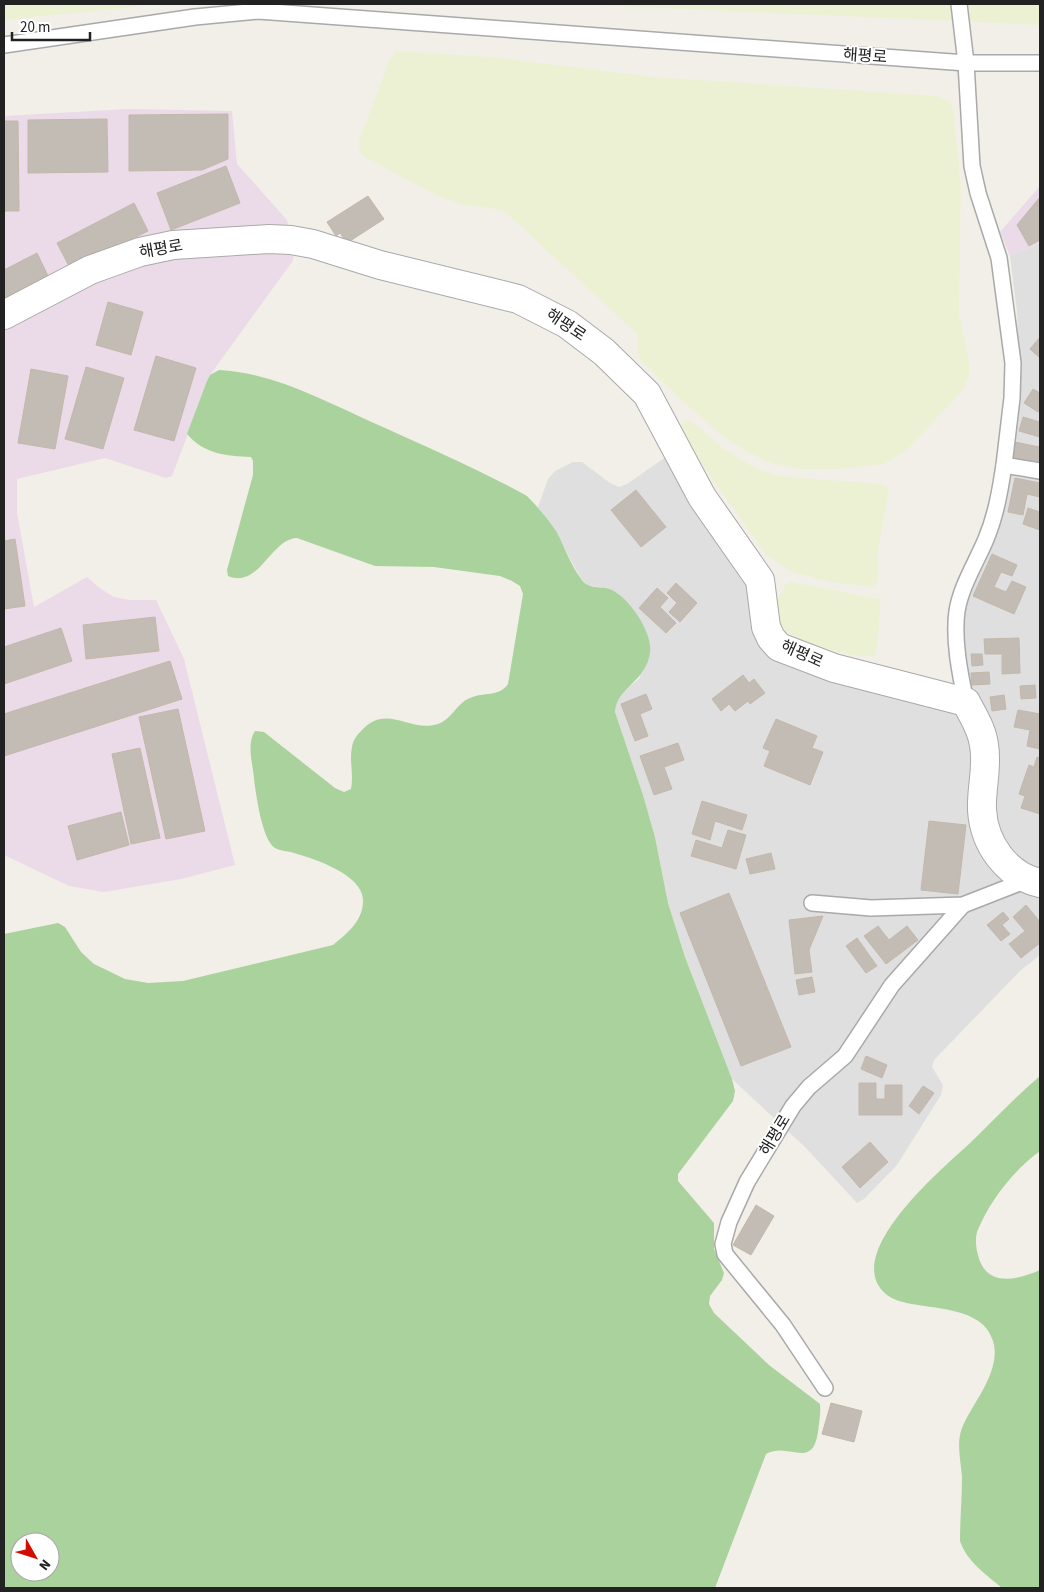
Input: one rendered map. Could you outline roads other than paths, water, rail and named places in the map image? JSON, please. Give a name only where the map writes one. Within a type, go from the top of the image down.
[{"type":"street","name":"해평로","points":[[4,315],[90,270],[140,252],[173,245],[269,239],[313,244],[380,265],[518,299],[540,308],[567,324],[604,352],[648,394],[702,497],[760,580],[766,627],[771,638],[779,647],[834,668],[966,702],[978,725],[984,743],[986,761],[982,810],[985,829],[1000,858],[1034,882]]},
{"type":"lane","name":"해평로","points":[[959,4],[966,64],[972,166],[978,194],[999,258],[1013,363],[1012,398],[1004,465],[995,516],[968,578],[957,611],[956,633],[966,702]]},
{"type":"lane","name":"해평로","points":[[4,45],[215,14],[258,11],[966,64],[1040,63]]},
{"type":"lane","points":[[1004,465],[1040,471]]},
{"type":"lane","name":"해평로","points":[[812,903],[871,908],[963,905],[1034,882]]},
{"type":"lane","name":"해평로","points":[[825,1388],[783,1325],[725,1254],[723,1244],[729,1222],[752,1174],[793,1106],[809,1087],[845,1056],[892,985],[963,905]]}]
